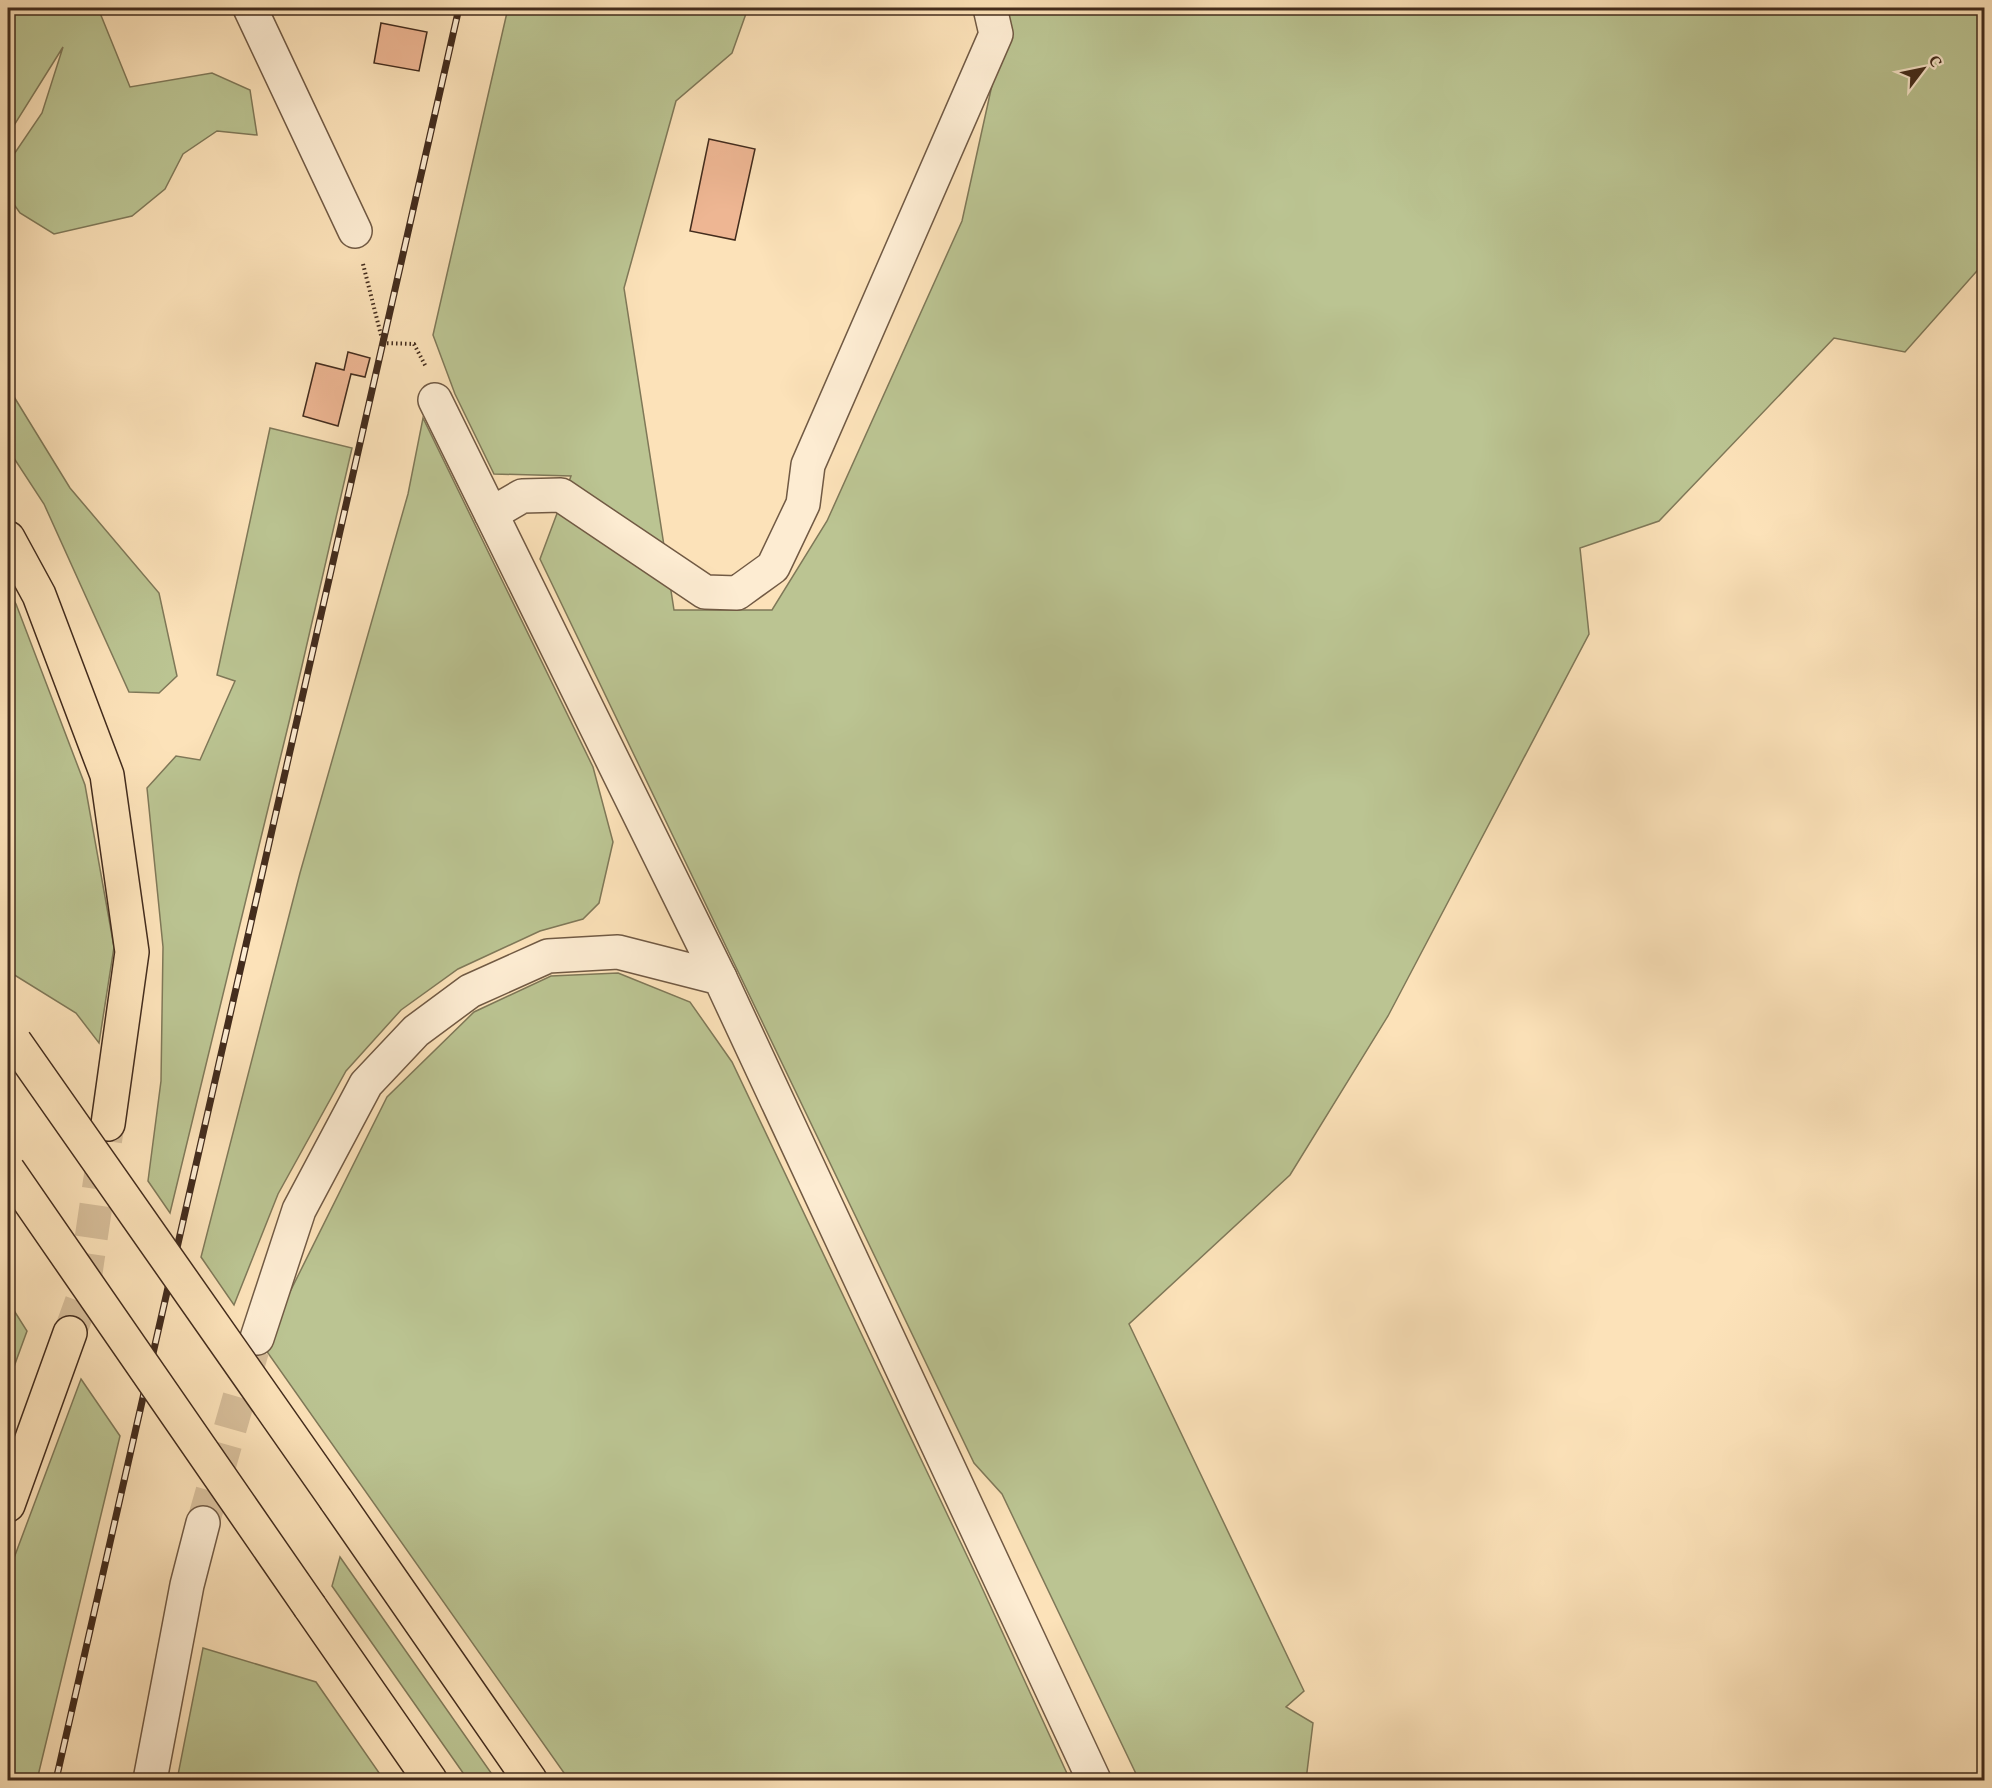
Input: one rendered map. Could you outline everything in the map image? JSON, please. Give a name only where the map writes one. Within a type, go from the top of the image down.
[{"type":"main road","points":[[8,538],[39,595],[107,775],[132,952],[108,1124]]},
{"type":"main road","points":[[11,1036],[530,1780]]},
{"type":"main road","points":[[8,1170],[430,1780]]},
{"type":"main road","points":[[8,1504],[70,1333]]},
{"type":"street","points":[[250,8],[355,231]]},
{"type":"street","points":[[490,514],[522,496],[561,495],[705,592],[737,592],[773,567],[803,504],[808,465],[996,34],[990,8]]},
{"type":"street","points":[[435,400],[720,978],[1094,1780]]},
{"type":"street","points":[[256,1338],[299,1210],[366,1084],[416,1030],[470,991],[548,956],[618,952],[720,978]]},
{"type":"street","points":[[150,1780],[187,1585],[203,1523]]},
{"type":"path","points":[[355,231],[383,343],[414,344],[426,366],[435,400]]},
{"type":"green space","points":[[8,8],[98,8],[130,87],[212,73],[250,90],[257,135],[217,131],[183,154],[165,189],[132,216],[54,234],[20,213],[8,196],[8,163],[42,113],[63,47],[8,135]]},
{"type":"green space","points":[[508,8],[748,8],[732,53],[676,101],[624,288],[674,610],[772,610],[827,521],[962,221],[1009,8],[1984,8],[1984,263],[1905,352],[1834,338],[1659,521],[1580,548],[1589,634],[1388,1016],[1290,1175],[1129,1324],[1304,1691],[1286,1707],[1313,1723],[1306,1780],[1139,1780],[1002,1494],[974,1463],[540,559],[571,476],[494,474],[455,394],[433,335]]},
{"type":"green space","points":[[8,387],[70,488],[159,593],[177,676],[159,693],[129,692],[44,504],[8,449]]},
{"type":"green space","points":[[423,418],[593,767],[613,842],[599,903],[583,919],[540,931],[458,969],[401,1010],[346,1071],[278,1194],[234,1305],[201,1257],[300,873],[408,494]]},
{"type":"green space","points":[[270,428],[352,448],[290,718],[170,1213],[148,1181],[161,1081],[163,947],[147,788],[176,756],[200,760],[235,681],[217,675]]},
{"type":"green space","points":[[8,590],[16,604],[85,785],[114,947],[99,1043],[76,1013],[8,971]]},
{"type":"green space","points":[[618,973],[690,1002],[732,1062],[978,1579],[1070,1780],[569,1780],[263,1346],[387,1097],[474,1012],[551,976]]},
{"type":"green space","points":[[8,1301],[27,1331],[8,1383]]},
{"type":"green space","points":[[81,1379],[120,1436],[37,1780],[8,1780],[8,1574]]},
{"type":"green space","points":[[340,1557],[496,1780],[468,1780],[332,1586]]},
{"type":"green space","points":[[203,1648],[316,1682],[384,1780],[177,1780]]},
{"type":"building","points":[[381,23],[427,32],[419,71],[374,63]]},
{"type":"building","points":[[709,139],[755,149],[735,240],[690,231]]},
{"type":"building","points":[[348,352],[370,358],[365,377],[351,374],[338,426],[303,416],[316,363],[344,370]]},
{"type":"tunnel","points":[[70,1333],[82,1300],[108,1124]]},
{"type":"tunnel","points":[[203,1523],[253,1349]]},
{"type":"railway","points":[[56,1780],[459,8]]}]
